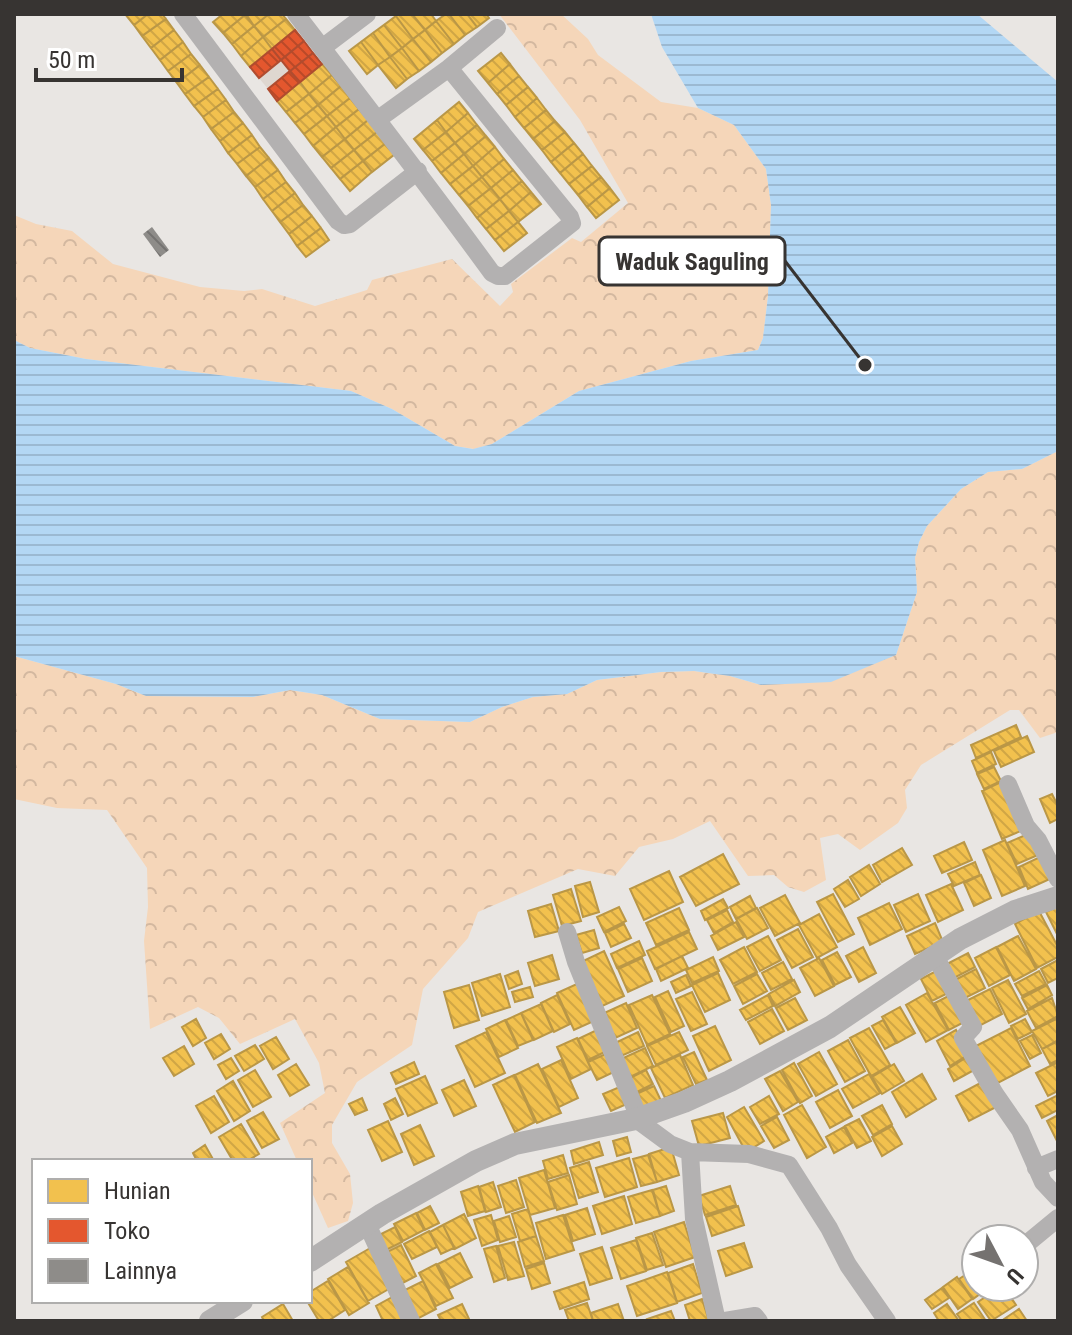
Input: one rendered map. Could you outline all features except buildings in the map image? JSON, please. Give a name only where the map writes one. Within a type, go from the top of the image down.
[{"type":"street","points":[[183,14],[338,221],[344,225],[350,224],[418,171]]},
{"type":"street","points":[[296,14],[418,171],[492,273],[505,276],[572,223],[449,68]]},
{"type":"street","points":[[322,48],[367,14]]},
{"type":"street","points":[[377,120],[449,68],[497,28]]},
{"type":"street","points":[[1008,784],[1026,826],[1038,840],[1058,879]]},
{"type":"street","points":[[312,1260],[476,1161],[515,1144],[638,1118],[730,1081],[830,1027],[960,939],[1015,911],[1058,897]]},
{"type":"street","points":[[567,932],[638,1118],[670,1144],[690,1152],[749,1154],[789,1165],[829,1228],[848,1265],[887,1321]]},
{"type":"street","points":[[935,956],[973,1027],[963,1038],[1020,1130],[1036,1168],[1051,1193],[1058,1198]]},
{"type":"street","points":[[690,1152],[694,1219],[717,1321]]},
{"type":"street","points":[[1036,1168],[1058,1159]]},
{"type":"street","points":[[367,1224],[411,1321]]},
{"type":"street","points":[[210,1321],[239,1303]]},
{"type":"street","points":[[725,1321],[755,1316],[759,1321]]},
{"type":"shaded area","points":[[281,60],[290,71],[268,89],[259,78]]},
{"type":"green space","points":[[499,14],[561,14],[588,39],[598,55],[661,102],[698,108],[734,125],[766,169],[771,205],[768,296],[763,338],[758,350],[691,361],[579,391],[492,444],[474,449],[455,446],[392,409],[351,391],[86,359],[30,348],[14,340],[14,215],[36,224],[72,231],[113,264],[200,287],[244,291],[262,289],[315,306],[367,290],[372,280],[452,259],[500,306],[513,292],[511,284],[572,238],[581,242],[628,203],[580,120]]},
{"type":"green space","points":[[1058,451],[1058,732],[1040,738],[1019,710],[1010,710],[921,765],[905,790],[907,808],[898,823],[860,850],[838,834],[820,838],[826,880],[804,892],[788,887],[774,875],[748,876],[710,821],[673,839],[639,847],[615,876],[578,869],[478,912],[468,938],[423,989],[412,1045],[357,1082],[332,1125],[332,1143],[350,1174],[353,1203],[348,1221],[328,1228],[312,1192],[312,1159],[296,1159],[280,1123],[325,1093],[319,1063],[295,1019],[240,1044],[219,1018],[198,1007],[150,1029],[144,941],[148,907],[147,868],[107,810],[57,808],[14,799],[14,656],[116,684],[146,696],[253,697],[290,690],[322,695],[380,719],[470,722],[502,707],[533,697],[567,694],[597,680],[694,671],[730,676],[761,685],[896,655],[917,592],[915,558],[927,526],[961,489],[988,472],[1022,469]]},
{"type":"water","points":[[651,14],[977,14],[1058,82],[1058,451],[1022,469],[988,472],[961,489],[927,526],[915,558],[917,592],[896,655],[831,682],[761,685],[730,676],[694,671],[597,680],[567,694],[533,697],[502,707],[470,722],[380,719],[322,695],[290,690],[253,697],[146,696],[116,684],[14,656],[14,340],[30,348],[86,359],[351,391],[392,409],[455,446],[473,449],[492,444],[579,391],[691,361],[758,350],[763,338],[768,296],[771,205],[766,169],[734,125],[698,108],[662,47]]},
{"type":"place","name":"Waduk Saguling","points":[[865,365]]}]
